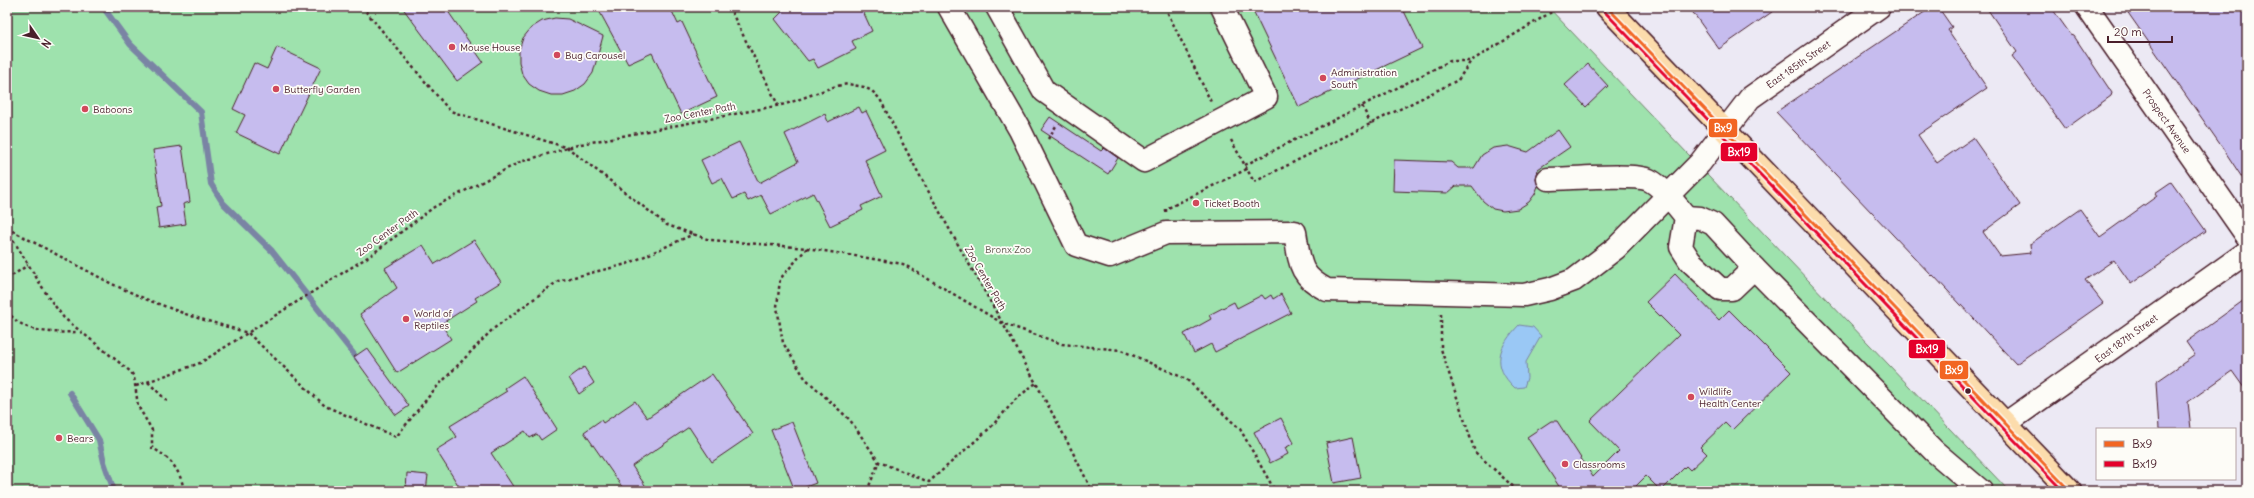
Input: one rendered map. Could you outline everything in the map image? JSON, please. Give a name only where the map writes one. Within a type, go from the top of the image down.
[{"type":"main road","points":[[1607,7],[2070,491]]},
{"type":"street","points":[[949,7],[1020,130],[1076,245],[1110,256],[1166,233]]},
{"type":"street","points":[[997,7],[1044,91],[1144,161],[1266,98],[1222,7]]},
{"type":"street","name":"East 185th Street","points":[[1166,233],[1295,232],[1300,263],[1310,282],[1326,290],[1524,295],[1550,289],[1574,280],[1616,248],[1700,163],[1750,98],[1879,7]]},
{"type":"street","name":"Prospect Avenue","points":[[2087,7],[2247,236]]},
{"type":"street","points":[[1548,179],[1628,177],[1649,180],[1668,196],[1686,217],[1700,218],[1713,224],[1754,268],[1934,451],[1981,491]]},
{"type":"street","points":[[1686,217],[1681,247],[1690,261],[1720,289],[1732,289],[1754,268]]},
{"type":"street","name":"East 187th Street","points":[[2005,424],[2247,252]]},
{"type":"path","points":[[362,7],[450,111],[568,148],[667,225],[710,240],[807,248],[903,264],[1002,323],[1062,344],[1121,350],[1186,379],[1240,429],[1275,491]]},
{"type":"path","points":[[729,7],[778,105]]},
{"type":"path","points":[[1165,7],[1220,122],[1254,182],[1458,80],[1472,61],[1558,8]]},
{"type":"path","points":[[1245,165],[1450,61],[1472,61]]},
{"type":"path","name":"Zoo Center Path","points":[[136,386],[200,363],[372,255],[434,207],[520,162],[568,148],[778,105],[842,85],[856,85],[872,91],[880,99],[936,207],[1062,428],[1092,491]]},
{"type":"path","points":[[1362,106],[1371,124]]},
{"type":"path","points":[[1034,159],[1069,108]]},
{"type":"path","points":[[1166,233],[1166,209],[1247,168]]},
{"type":"path","points":[[7,229],[112,284],[148,300],[191,316],[248,333],[325,406],[396,437],[434,390],[493,329],[558,282],[627,264],[694,234]]},
{"type":"path","points":[[7,229],[28,265],[60,313],[78,332],[105,350],[131,372],[136,386],[138,406],[152,430],[152,448],[167,456],[175,466],[184,491]]},
{"type":"path","points":[[807,248],[780,279],[777,307],[783,343],[805,378],[850,420],[879,462],[929,482],[991,427],[1017,398],[1036,384]]},
{"type":"path","points":[[7,279],[28,265]]},
{"type":"path","points":[[1441,293],[1441,349],[1474,452],[1518,491]]},
{"type":"path","points":[[7,311],[13,320],[44,333],[78,332]]},
{"type":"path","points":[[148,382],[168,402]]},
{"type":"path","points":[[867,491],[879,462]]},
{"type":"green space","name":"Bronx Zoo","points":[[7,7],[1548,7],[2009,491],[7,491]]},
{"type":"water","points":[[1519,325],[1533,327],[1541,336],[1526,362],[1527,378],[1524,387],[1515,388],[1507,380],[1502,371],[1500,356],[1506,340]]},
{"type":"building","name":"Mouse House","points":[[402,7],[445,7],[483,62],[457,81]]},
{"type":"building","points":[[597,7],[670,7],[678,24],[682,22],[717,97],[681,114],[652,53],[628,64]]},
{"type":"building","points":[[787,7],[861,7],[872,31],[852,41],[856,49],[818,68],[813,59],[808,61],[775,19]]},
{"type":"building","name":"Administration South","points":[[1251,7],[1402,7],[1422,48],[1299,107]]},
{"type":"building","points":[[1689,7],[1779,7],[1719,49]]},
{"type":"building","points":[[1932,7],[1938,7],[1952,27],[1948,30],[1987,88],[1918,135],[1937,163],[1973,138],[2020,205],[1983,232],[2000,256],[2031,253],[2030,244],[2080,209],[2100,237],[2157,196],[2155,193],[2171,182],[2206,231],[2131,284],[2114,260],[2085,280],[2103,303],[2016,364],[1933,275],[1932,276],[1776,112]]},
{"type":"building","points":[[1986,7],[2051,7],[2071,35],[2074,36],[2112,93],[2111,96],[2065,129],[2012,56],[2017,52]]},
{"type":"building","points":[[2124,7],[2247,7],[2247,185],[2222,147]]},
{"type":"building","name":"Bug Carousel","points":[[555,18],[568,19],[603,36],[593,73],[585,84],[575,91],[563,95],[551,95],[539,91],[529,84],[522,74],[519,62],[519,50],[523,38],[531,28],[542,21]]},
{"type":"building","name":"Butterfly Garden","points":[[277,47],[321,68],[280,154],[236,133],[245,115],[233,109],[254,63],[267,69]]},
{"type":"building","points":[[1588,64],[1608,86],[1586,107],[1565,85]]},
{"type":"building","points":[[859,107],[862,113],[866,111],[885,150],[865,160],[882,196],[861,206],[863,210],[830,226],[813,193],[771,214],[761,195],[748,201],[744,194],[733,199],[722,178],[712,183],[701,160],[739,142],[759,183],[798,162],[785,134],[825,114],[828,122]]},
{"type":"building","points":[[1050,117],[1101,151],[1104,148],[1118,158],[1108,174],[1041,130]]},
{"type":"building","points":[[1558,130],[1570,147],[1538,169],[1536,179],[1538,186],[1535,194],[1529,202],[1518,209],[1503,211],[1493,209],[1483,201],[1472,186],[1456,186],[1448,193],[1393,191],[1394,160],[1451,162],[1458,168],[1474,168],[1482,155],[1493,148],[1508,146],[1528,152]]},
{"type":"building","points":[[182,146],[190,202],[183,204],[186,224],[159,228],[156,207],[161,206],[153,150]]},
{"type":"building","name":"World of Reptiles","points":[[474,240],[501,282],[475,298],[477,301],[441,324],[451,339],[397,373],[360,314],[397,288],[385,268],[423,245],[435,264]]},
{"type":"building","name":"Wildlife Health Center","points":[[1675,274],[1719,320],[1729,310],[1791,372],[1732,430],[1725,423],[1700,447],[1707,454],[1690,470],[1686,466],[1661,491],[1646,476],[1631,491],[1562,491],[1527,437],[1551,421],[1557,421],[1593,477],[1619,451],[1590,421],[1679,335],[1646,302]]},
{"type":"building","points":[[1281,294],[1291,313],[1215,352],[1211,344],[1194,353],[1184,334],[1211,319],[1209,315],[1234,302],[1237,308],[1262,295],[1265,299],[1271,295],[1273,299]]},
{"type":"building","points":[[2247,298],[2247,392],[2232,371],[2188,402],[2191,428],[2159,428],[2156,382],[2195,355],[2186,342]]},
{"type":"building","points":[[367,348],[409,406],[396,415],[354,357]]},
{"type":"building","points":[[584,367],[594,383],[579,394],[569,378]]},
{"type":"building","points":[[712,374],[753,434],[712,462],[689,427],[632,466],[649,491],[625,491],[584,432],[601,420],[603,423],[635,401],[647,418]]},
{"type":"building","points":[[523,376],[557,429],[541,440],[537,434],[530,438],[525,431],[491,453],[516,491],[462,491],[436,450],[457,437],[450,426],[507,391],[505,388]]},
{"type":"building","points":[[1281,418],[1294,443],[1285,448],[1288,454],[1270,463],[1254,432]]},
{"type":"building","points":[[792,422],[816,483],[795,491],[771,430]]},
{"type":"building","points":[[1353,437],[1361,478],[1334,483],[1326,443]]},
{"type":"building","points":[[407,473],[428,475],[426,491],[406,491]]},
{"type":"waterway","points":[[103,7],[130,44],[201,112],[211,184],[223,203],[272,251],[360,362]]},
{"type":"waterway","points":[[70,393],[99,440],[104,462],[114,491]]},
{"type":"transit line","name":"Bx9","points":[[1607,7],[2070,491]]},
{"type":"transit line","name":"Bx19","points":[[1603,10],[2063,491]]},
{"type":"place","name":"Mouse House","points":[[452,47]]},
{"type":"place","name":"Bug Carousel","points":[[557,55]]},
{"type":"place","name":"Administration South","points":[[1323,78]]},
{"type":"place","name":"Butterfly Garden","points":[[276,89]]},
{"type":"place","name":"Baboons","points":[[85,109]]},
{"type":"place","name":"Ticket Booth","points":[[1196,203]]},
{"type":"place","name":"World of Reptiles","points":[[406,319]]},
{"type":"place","name":"Wildlife Health Center","points":[[1691,397]]},
{"type":"place","name":"Bears","points":[[59,438]]},
{"type":"place","name":"Classrooms","points":[[1565,464]]}]
